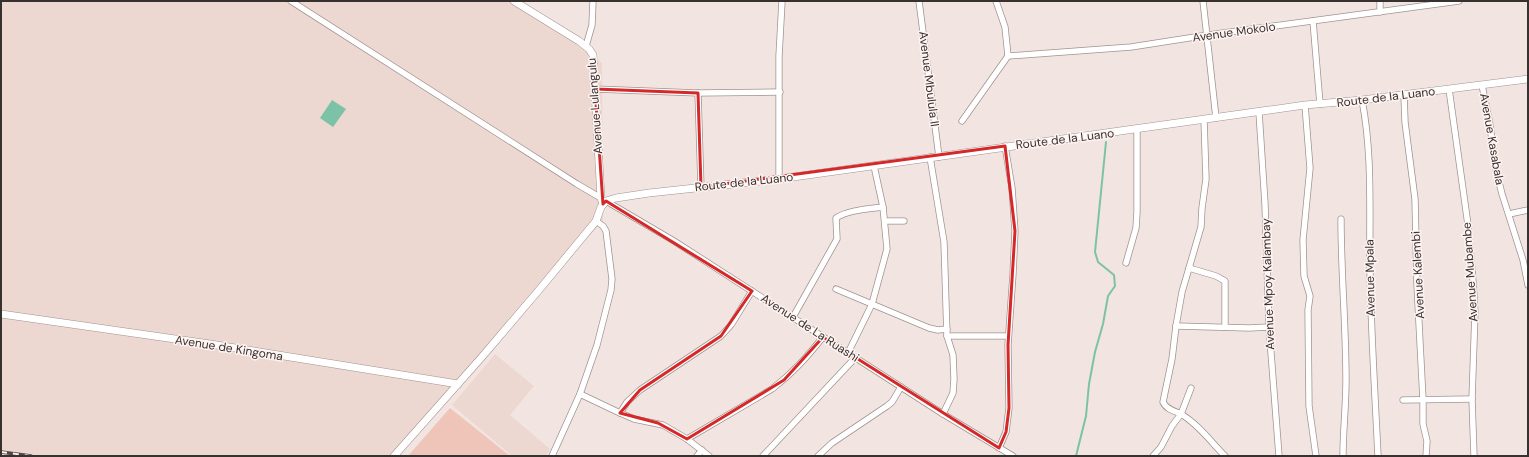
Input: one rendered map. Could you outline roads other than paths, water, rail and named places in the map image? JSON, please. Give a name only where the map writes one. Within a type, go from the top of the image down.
[{"type":"street","name":"Avenue de La Ruashi","points":[[291,1],[603,201],[674,241],[943,414],[1014,456]]},
{"type":"street","name":"Avenue Lulangulu","points":[[514,1],[586,46],[591,52],[594,59],[603,201]]},
{"type":"street","points":[[586,46],[592,25],[593,1]]},
{"type":"street","points":[[779,179],[779,56],[782,1]]},
{"type":"street","name":"Avenue Mbulula II","points":[[919,1],[939,157]]},
{"type":"street","points":[[962,121],[1008,56],[1005,27],[996,1]]},
{"type":"street","points":[[1203,1],[1208,35],[1216,118]]},
{"type":"street","points":[[1380,1],[1380,12]]},
{"type":"street","name":"Avenue Mokolo","points":[[1008,56],[1130,47],[1459,1]]},
{"type":"street","points":[[1313,21],[1320,104]]},
{"type":"street","name":"Route de la Luano","points":[[603,201],[701,187],[779,179],[1305,105],[1362,100],[1528,79]]},
{"type":"street","name":"Avenue Kasabala","points":[[1482,85],[1490,125],[1495,166],[1523,260],[1528,286]]},
{"type":"street","points":[[595,89],[698,93],[780,92]]},
{"type":"street","name":"Avenue Mubambe","points":[[1448,89],[1468,225],[1473,281],[1475,312],[1472,399],[1474,456]]},
{"type":"street","points":[[698,93],[701,187]]},
{"type":"street","name":"Avenue Kalembi","points":[[1404,95],[1405,122],[1415,199],[1417,285],[1423,424],[1427,441],[1426,456]]},
{"type":"street","name":"Avenue Mpala","points":[[1362,100],[1368,158],[1370,291],[1378,456]]},
{"type":"street","points":[[1305,105],[1310,168],[1303,240],[1304,276],[1310,296],[1308,310],[1309,406],[1316,456]]},
{"type":"street","name":"Avenue Mpoy Kalambay","points":[[1259,112],[1265,204],[1269,327],[1279,456]]},
{"type":"street","points":[[1204,119],[1206,191],[1202,208],[1200,233],[1182,292],[1172,359],[1163,402],[1170,409],[1181,414],[1196,425],[1225,456]]},
{"type":"street","points":[[1126,263],[1136,228],[1138,212],[1138,129]]},
{"type":"street","points":[[999,448],[1006,432],[1008,416],[1008,336],[1013,274],[1014,231],[1012,188],[1005,146]]},
{"type":"street","points":[[930,158],[944,242],[947,336],[953,355],[955,386],[943,414]]},
{"type":"street","points":[[848,353],[872,304],[887,249],[883,207],[874,166]]},
{"type":"street","points":[[394,456],[458,384],[596,222],[603,201]]},
{"type":"street","points":[[793,317],[837,239],[836,218],[851,212],[883,207]]},
{"type":"street","points":[[1509,214],[1528,210]]},
{"type":"street","points":[[1341,219],[1341,257],[1346,327],[1346,414],[1343,456]]},
{"type":"street","points":[[885,221],[904,221]]},
{"type":"street","points":[[552,456],[580,394],[597,345],[611,290],[612,279],[606,231],[603,226],[596,222]]},
{"type":"street","points":[[1189,268],[1216,276],[1225,281],[1225,327]]},
{"type":"street","points":[[836,289],[929,328],[938,330],[947,329]]},
{"type":"street","points":[[620,414],[627,402],[640,390],[721,336],[731,325],[752,291]]},
{"type":"street","name":"Avenue de Kingoma","points":[[1,314],[210,344],[458,384]]},
{"type":"street","points":[[1176,326],[1269,327]]},
{"type":"street","points":[[947,336],[1008,336]]},
{"type":"street","points":[[687,439],[772,389],[795,370],[823,337]]},
{"type":"street","points":[[763,456],[855,358]]},
{"type":"street","points":[[818,456],[832,443],[892,402],[901,387]]},
{"type":"street","points":[[1153,456],[1162,447],[1172,426],[1181,414],[1191,388]]},
{"type":"street","points":[[580,394],[620,414],[634,419],[658,423],[687,439],[709,456]]},
{"type":"street","points":[[1403,400],[1472,399]]},
{"type":"street","points":[[1274,456],[1278,449]]},
{"type":"street","points":[[697,456],[702,450]]},
{"type":"waterway","points":[[1076,456],[1086,416],[1089,384],[1095,352],[1103,324],[1108,296],[1115,286],[1114,275],[1098,262],[1095,252],[1106,142]]},
{"type":"railway","points":[[1,452],[31,456]]}]
